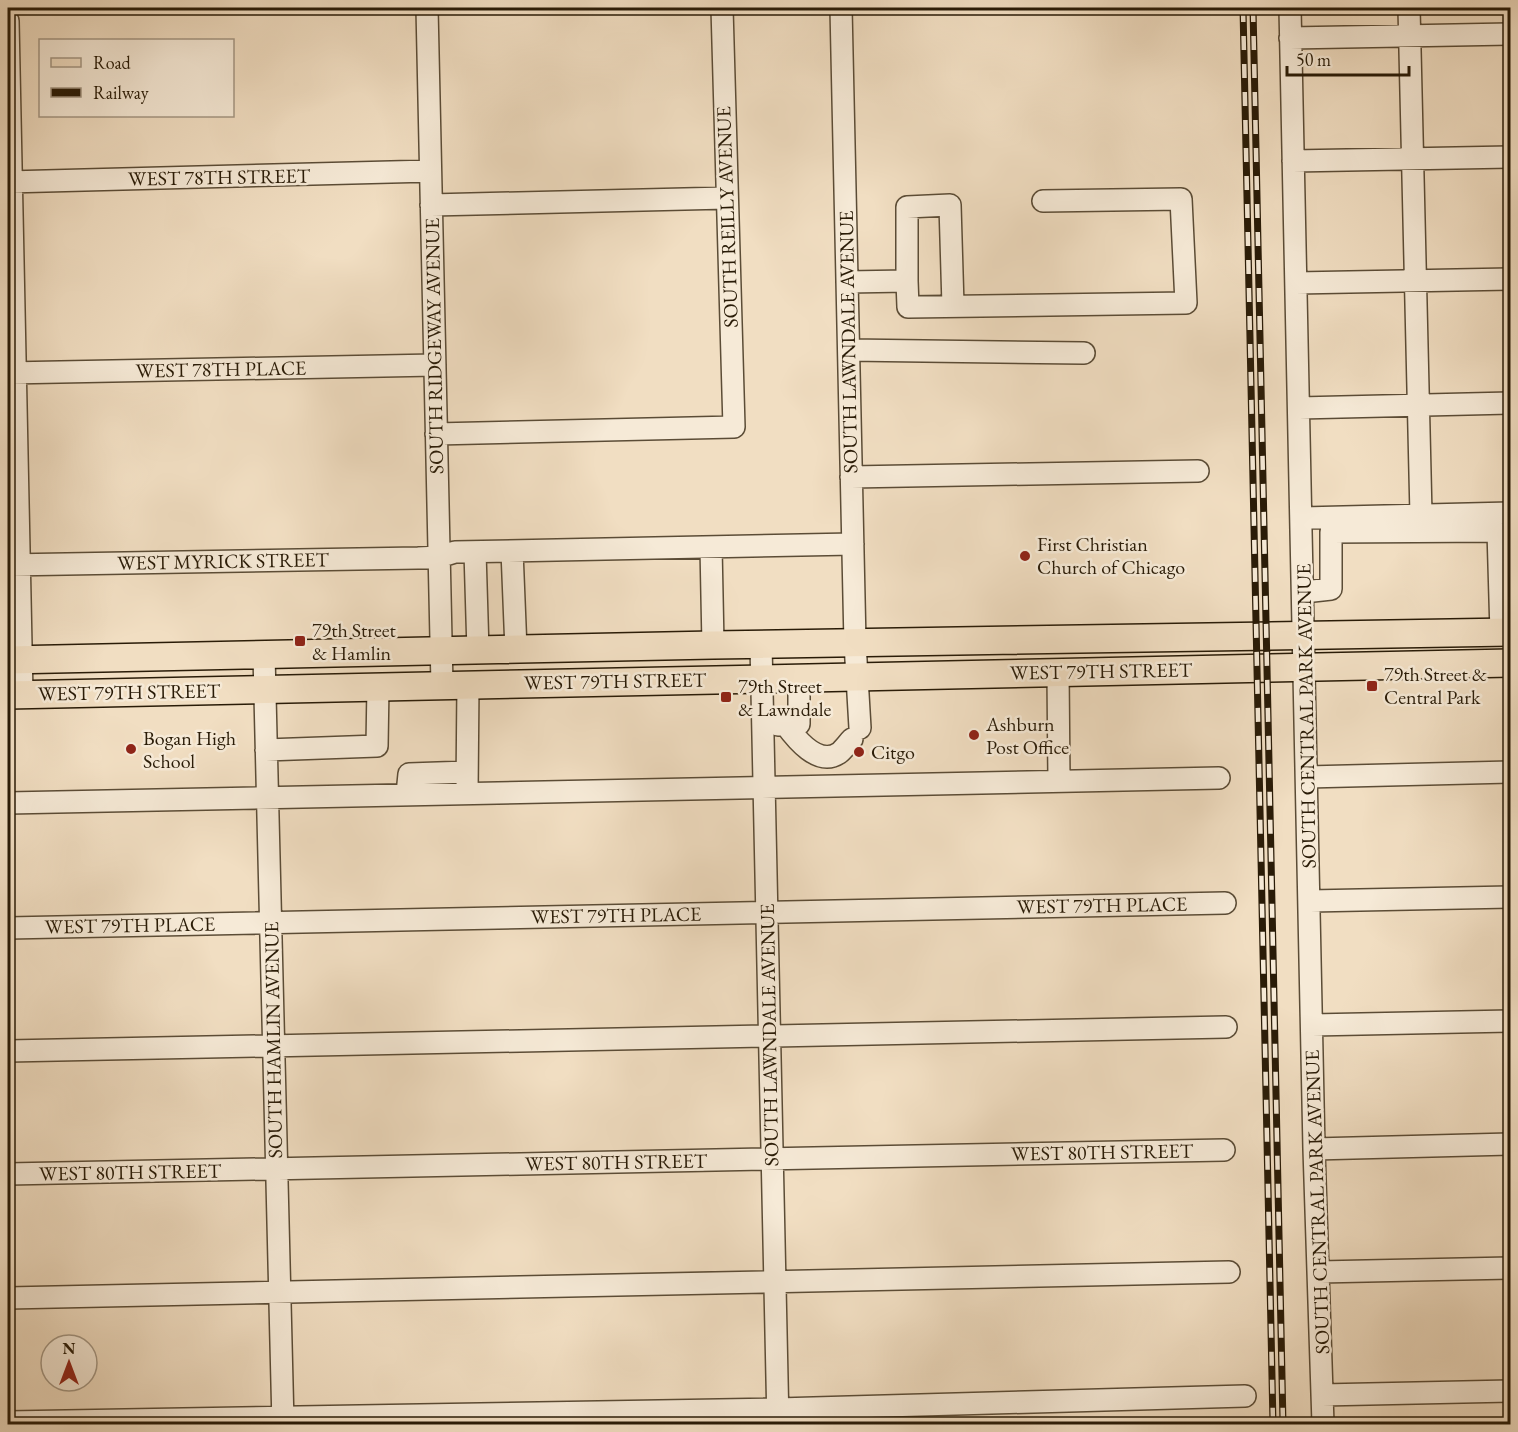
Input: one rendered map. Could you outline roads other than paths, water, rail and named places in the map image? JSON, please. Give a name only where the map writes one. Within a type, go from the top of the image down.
[{"type":"main road","name":"WEST 79TH STREET","points":[[14,660],[713,645],[1506,633]]},
{"type":"main road","name":"WEST 79TH STREET","points":[[15,694],[1510,663]]},
{"type":"street","name":"SOUTH RIDGEWAY AVENUE","points":[[426,8],[441,652],[455,685],[467,772],[467,793]]},
{"type":"street","name":"SOUTH REILLY AVENUE","points":[[436,434],[734,427],[722,8]]},
{"type":"street","name":"SOUTH LAWNDALE AVENUE","points":[[785,724],[796,739],[814,753],[827,757],[838,754],[856,733],[841,8]]},
{"type":"street","name":"SOUTH CENTRAL PARK AVENUE","points":[[1290,8],[1314,1149],[1323,1425]]},
{"type":"street","points":[[1409,8],[1421,515]]},
{"type":"street","points":[[8,21],[15,694]]},
{"type":"street","points":[[1290,38],[1510,34]]},
{"type":"street","points":[[1293,161],[1510,157]]},
{"type":"street","name":"WEST 78TH STREET","points":[[9,182],[430,171]]},
{"type":"street","points":[[431,205],[726,198]]},
{"type":"street","points":[[953,306],[950,205],[907,207],[908,307],[1186,303],[1181,199],[1043,201]]},
{"type":"street","points":[[1296,284],[1510,279]]},
{"type":"street","points":[[847,282],[907,281]]},
{"type":"street","points":[[849,350],[1084,353]]},
{"type":"street","name":"WEST 78TH PLACE","points":[[11,373],[435,365]]},
{"type":"street","points":[[1299,408],[1510,403]]},
{"type":"street","points":[[851,477],[1198,471]]},
{"type":"street","points":[[1302,518],[1421,515],[1502,519]]},
{"type":"street","points":[[1304,592],[1331,589],[1331,532],[1502,519]]},
{"type":"street","points":[[1502,519],[1506,633]]},
{"type":"street","name":"WEST MYRICK STREET","points":[[13,565],[439,557],[455,552],[853,544]]},
{"type":"street","points":[[711,547],[713,645]]},
{"type":"street","points":[[512,551],[516,650]]},
{"type":"street","points":[[475,552],[478,651]]},
{"type":"street","name":"SOUTH LAWNDALE AVENUE","points":[[760,645],[778,1417]]},
{"type":"street","name":"SOUTH HAMLIN AVENUE","points":[[264,655],[283,1421]]},
{"type":"street","points":[[1058,672],[1059,782]]},
{"type":"street","points":[[762,725],[799,724],[799,677]]},
{"type":"street","points":[[266,750],[378,746],[378,686]]},
{"type":"street","points":[[407,794],[409,774],[467,772]]},
{"type":"street","points":[[1307,777],[1510,772]]},
{"type":"street","points":[[8,802],[1220,778]]},
{"type":"street","points":[[1310,901],[1510,897]]},
{"type":"street","name":"WEST 79TH PLACE","points":[[8,928],[1225,903]]},
{"type":"street","points":[[1312,1025],[1510,1021]]},
{"type":"street","points":[[8,1051],[1226,1027]]},
{"type":"street","points":[[1314,1149],[1510,1144]]},
{"type":"street","name":"WEST 80TH STREET","points":[[8,1174],[1224,1150]]},
{"type":"street","points":[[1318,1272],[1510,1268]]},
{"type":"street","points":[[8,1298],[1229,1272]]},
{"type":"street","points":[[1322,1395],[1510,1391]]},
{"type":"street","points":[[8,1422],[778,1417],[1245,1396]]},
{"type":"railway","points":[[1243,8],[1273,1424]]},
{"type":"railway","points":[[1253,8],[1283,1424]]},
{"type":"place","name":"First Christian Church of Chicago","points":[[1025,556]]},
{"type":"place","name":"79th Street & Hamlin","points":[[300,641]]},
{"type":"place","name":"79th Street & Central Park","points":[[1372,686]]},
{"type":"place","name":"79th Street & Lawndale","points":[[726,697]]},
{"type":"place","name":"Ashburn Post Office","points":[[974,735]]},
{"type":"place","name":"Bogan High School","points":[[131,749]]},
{"type":"place","name":"Citgo","points":[[859,752]]}]
